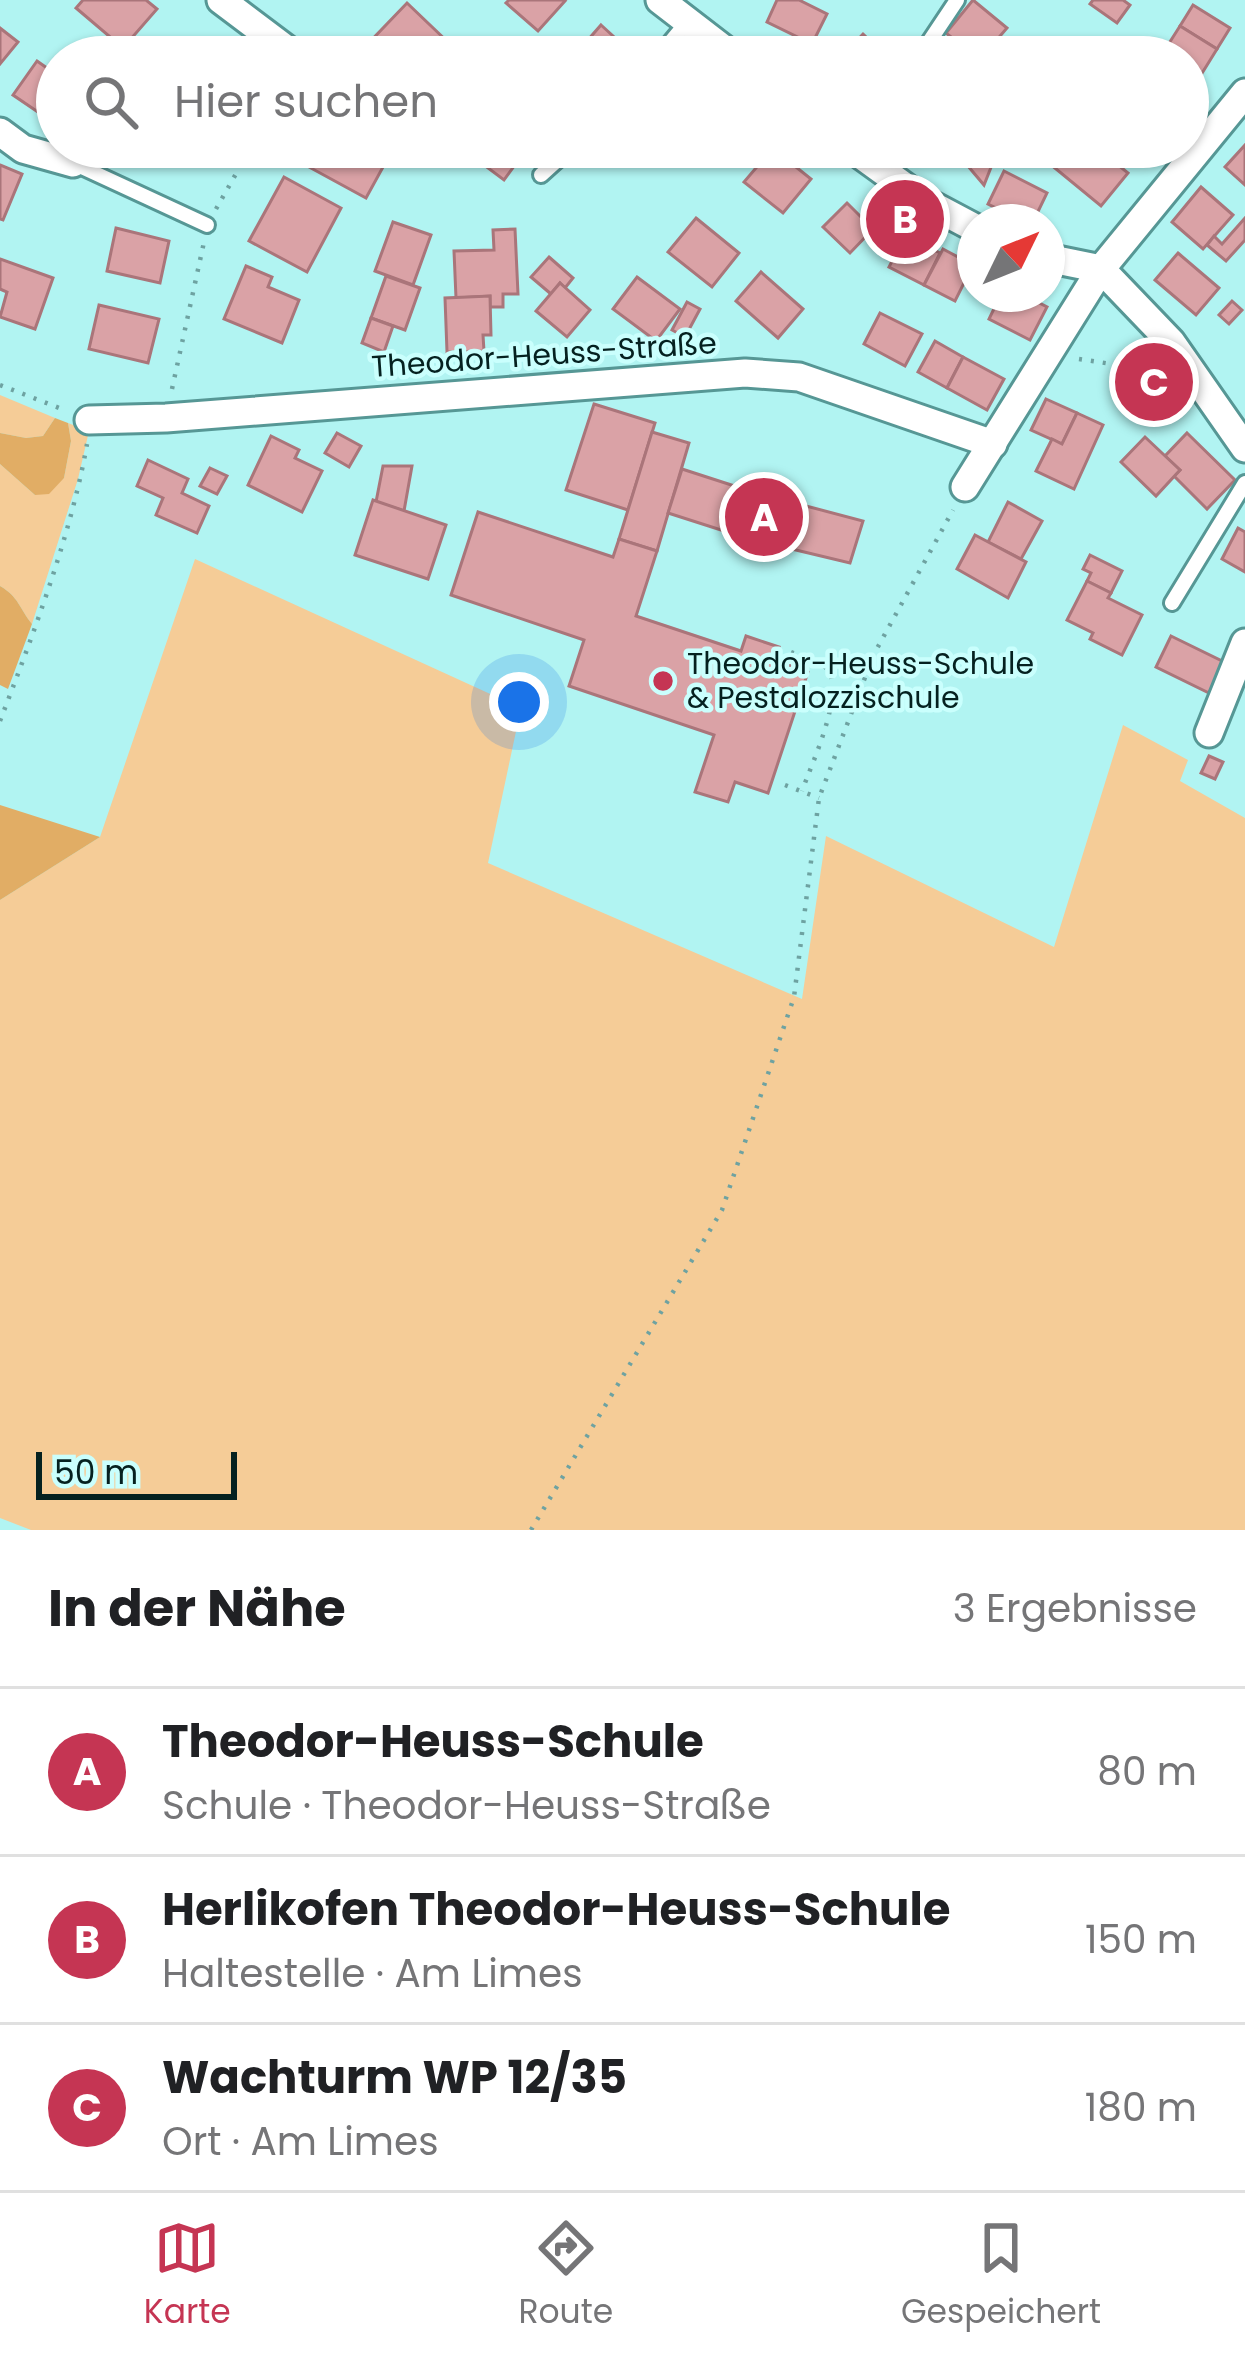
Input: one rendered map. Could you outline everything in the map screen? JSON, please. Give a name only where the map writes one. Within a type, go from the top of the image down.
[{"type":"street","points":[[221,0],[268,36]]},
{"type":"street","points":[[660,0],[706,36]]},
{"type":"street","points":[[1209,137],[1245,93]]},
{"type":"street","points":[[0,132],[22,149],[36,153]]},
{"type":"street","points":[[881,168],[957,218]]},
{"type":"street","points":[[965,487],[1101,269],[1184,168]]},
{"type":"street","points":[[1065,262],[1101,269],[1171,342],[1245,448]]},
{"type":"street","name":"Theodor-Heuss-Straße","points":[[89,426],[745,373],[799,376],[993,444]]},
{"type":"street","points":[[1209,733],[1245,643]]},
{"type":"lane","points":[[933,36],[957,0]]},
{"type":"lane","points":[[676,36],[688,22]]},
{"type":"lane","points":[[84,168],[207,225]]},
{"type":"lane","points":[[541,175],[549,168]]},
{"type":"lane","points":[[1172,603],[1245,483]]},
{"type":"path","points":[[166,418],[207,225],[239,168]]},
{"type":"path","points":[[1049,355],[1118,364],[1171,342]]},
{"type":"path","points":[[0,385],[89,426],[81,478],[0,722]]},
{"type":"path","points":[[531,1530],[722,1210],[794,997],[819,798],[874,654],[965,487]]},
{"type":"path","points":[[791,652],[822,664],[833,686],[831,709],[802,791]]},
{"type":"path","points":[[785,785],[819,798]]},
{"type":"shaded area","points":[[0,395],[55,418],[43,436],[0,433]]},
{"type":"shaded area","points":[[55,418],[68,423],[71,441],[64,478],[49,494],[35,495],[0,464],[0,433],[43,436]]},
{"type":"shaded area","points":[[68,423],[89,431],[32,624],[0,586],[0,464],[35,495],[64,478],[71,441]]},
{"type":"shaded area","points":[[195,559],[521,708],[488,863],[802,999],[826,836],[1054,947],[1123,725],[1188,760],[1180,781],[1245,818],[1245,1530],[31,1530],[0,1518],[0,900],[100,837]]},
{"type":"shaded area","points":[[0,586],[32,624],[8,689],[0,685]]},
{"type":"shaded area","points":[[0,805],[100,837],[0,900]]},
{"type":"building","points":[[83,0],[146,0],[157,9],[133,36],[109,36],[76,8]]},
{"type":"building","points":[[777,0],[799,0],[827,14],[816,36],[796,36],[767,22]]},
{"type":"building","points":[[973,0],[1007,28],[1000,36],[946,33]]},
{"type":"building","points":[[1093,0],[1123,0],[1130,5],[1117,23],[1090,4]]},
{"type":"building","points":[[565,1],[538,31],[506,3]]},
{"type":"building","points":[[407,3],[442,36],[375,36]]},
{"type":"building","points":[[1193,5],[1230,28],[1217,49],[1209,44],[1209,36],[1196,36],[1180,26]]},
{"type":"building","points":[[601,25],[613,36],[591,36]]},
{"type":"building","points":[[1180,26],[1196,36],[1174,36]]},
{"type":"building","points":[[0,28],[18,42],[0,64]]},
{"type":"building","points":[[36,62],[36,111],[13,95]]},
{"type":"building","points":[[1245,145],[1245,185],[1225,167]]},
{"type":"building","points":[[0,165],[22,174],[3,220],[0,219]]},
{"type":"building","points":[[311,168],[382,168],[366,198]]},
{"type":"building","points":[[488,168],[513,168],[504,180]]},
{"type":"building","points":[[756,168],[797,168],[811,179],[783,213],[744,182]]},
{"type":"building","points":[[970,168],[991,168],[984,185]]},
{"type":"building","points":[[1055,168],[1122,168],[1128,173],[1101,206]]},
{"type":"building","points":[[1004,171],[1047,193],[1042,204],[988,204]]},
{"type":"building","points":[[284,177],[341,208],[307,272],[249,241]]},
{"type":"building","points":[[1201,187],[1233,215],[1203,249],[1172,222]]},
{"type":"building","points":[[847,203],[873,229],[850,253],[823,227]]},
{"type":"building","points":[[696,218],[739,253],[712,287],[668,252]]},
{"type":"building","points":[[1245,218],[1245,240],[1226,261],[1207,245],[1214,236],[1222,244]]},
{"type":"building","points":[[393,222],[431,235],[413,285],[375,271]]},
{"type":"building","points":[[116,228],[169,241],[160,283],[107,271]]},
{"type":"building","points":[[515,229],[518,294],[503,294],[503,307],[490,307],[490,296],[456,298],[454,251],[494,250],[493,230]]},
{"type":"building","points":[[905,236],[940,253],[924,285],[889,267]]},
{"type":"building","points":[[943,249],[957,256],[955,301],[924,285]]},
{"type":"building","points":[[1178,253],[1219,288],[1196,315],[1155,280]]},
{"type":"building","points":[[549,257],[573,278],[565,288],[560,283],[551,294],[531,277]]},
{"type":"building","points":[[0,259],[53,278],[35,329],[0,317],[7,292],[0,289]]},
{"type":"building","points":[[246,266],[272,277],[268,287],[299,300],[282,343],[224,319]]},
{"type":"building","points":[[761,272],[803,309],[778,338],[736,301]]},
{"type":"building","points":[[386,276],[420,288],[405,330],[371,318]]},
{"type":"building","points":[[637,277],[680,309],[656,341],[613,309]]},
{"type":"building","points":[[560,283],[590,310],[567,337],[536,311]]},
{"type":"building","points":[[490,296],[491,335],[483,335],[484,351],[447,352],[445,298]]},
{"type":"building","points":[[1232,301],[1242,310],[1229,324],[1219,315]]},
{"type":"building","points":[[687,302],[700,309],[685,337],[672,330]]},
{"type":"building","points":[[99,305],[159,319],[148,363],[89,349]]},
{"type":"building","points":[[992,312],[1044,312],[1030,340],[989,319]]},
{"type":"building","points":[[880,313],[922,334],[905,366],[864,344]]},
{"type":"building","points":[[371,318],[393,326],[384,352],[362,343]]},
{"type":"building","points":[[935,341],[963,357],[947,388],[918,372]]},
{"type":"building","points":[[963,357],[1004,379],[987,410],[947,388]]},
{"type":"building","points":[[1046,399],[1077,413],[1062,444],[1031,430]]},
{"type":"building","points":[[594,404],[655,423],[628,510],[566,490]]},
{"type":"building","points":[[1077,413],[1103,425],[1074,489],[1036,471],[1052,439],[1062,444]]},
{"type":"building","points":[[652,432],[689,443],[657,551],[619,539]]},
{"type":"building","points":[[337,433],[361,446],[349,467],[325,453]]},
{"type":"building","points":[[1187,433],[1235,480],[1207,509],[1174,476],[1180,470],[1165,456]]},
{"type":"building","points":[[271,436],[299,450],[295,458],[322,471],[302,512],[248,485]]},
{"type":"building","points":[[1145,437],[1180,470],[1156,496],[1121,462]]},
{"type":"building","points":[[148,460],[188,479],[182,493],[209,506],[197,533],[156,515],[163,498],[137,486]]},
{"type":"building","points":[[383,466],[412,466],[404,511],[376,502]]},
{"type":"building","points":[[210,468],[227,476],[217,494],[200,486]]},
{"type":"building","points":[[682,469],[863,521],[850,563],[668,513]]},
{"type":"building","points":[[373,500],[446,525],[428,579],[355,555]]},
{"type":"building","points":[[1008,502],[1042,521],[1021,559],[988,542]]},
{"type":"building","points":[[478,512],[613,557],[619,539],[657,551],[636,616],[741,651],[746,636],[779,647],[774,660],[808,672],[768,793],[735,782],[728,802],[695,792],[714,735],[569,686],[584,640],[451,595]]},
{"type":"building","points":[[1238,528],[1245,532],[1245,572],[1222,559]]},
{"type":"building","points":[[975,535],[1026,562],[1008,598],[957,569]]},
{"type":"building","points":[[1090,555],[1122,571],[1111,593],[1087,581],[1091,573],[1083,569]]},
{"type":"building","points":[[1087,581],[1142,615],[1122,655],[1090,639],[1093,633],[1067,620]]},
{"type":"building","points":[[1171,636],[1224,662],[1209,693],[1156,667]]},
{"type":"building","points":[[1209,756],[1223,762],[1215,779],[1201,773]]},
{"type":"place","name":"Herlikofen Theodor-Heuss-Schule","points":[[905,219]]},
{"type":"place","name":"Wachturm WP 12/35","points":[[1154,382]]},
{"type":"place","name":"Theodor-Heuss-Schule","points":[[764,517]]},
{"type":"place","name":"Theodor-Heuss-Schule & Pestalozzischule","points":[[663,681]]}]
